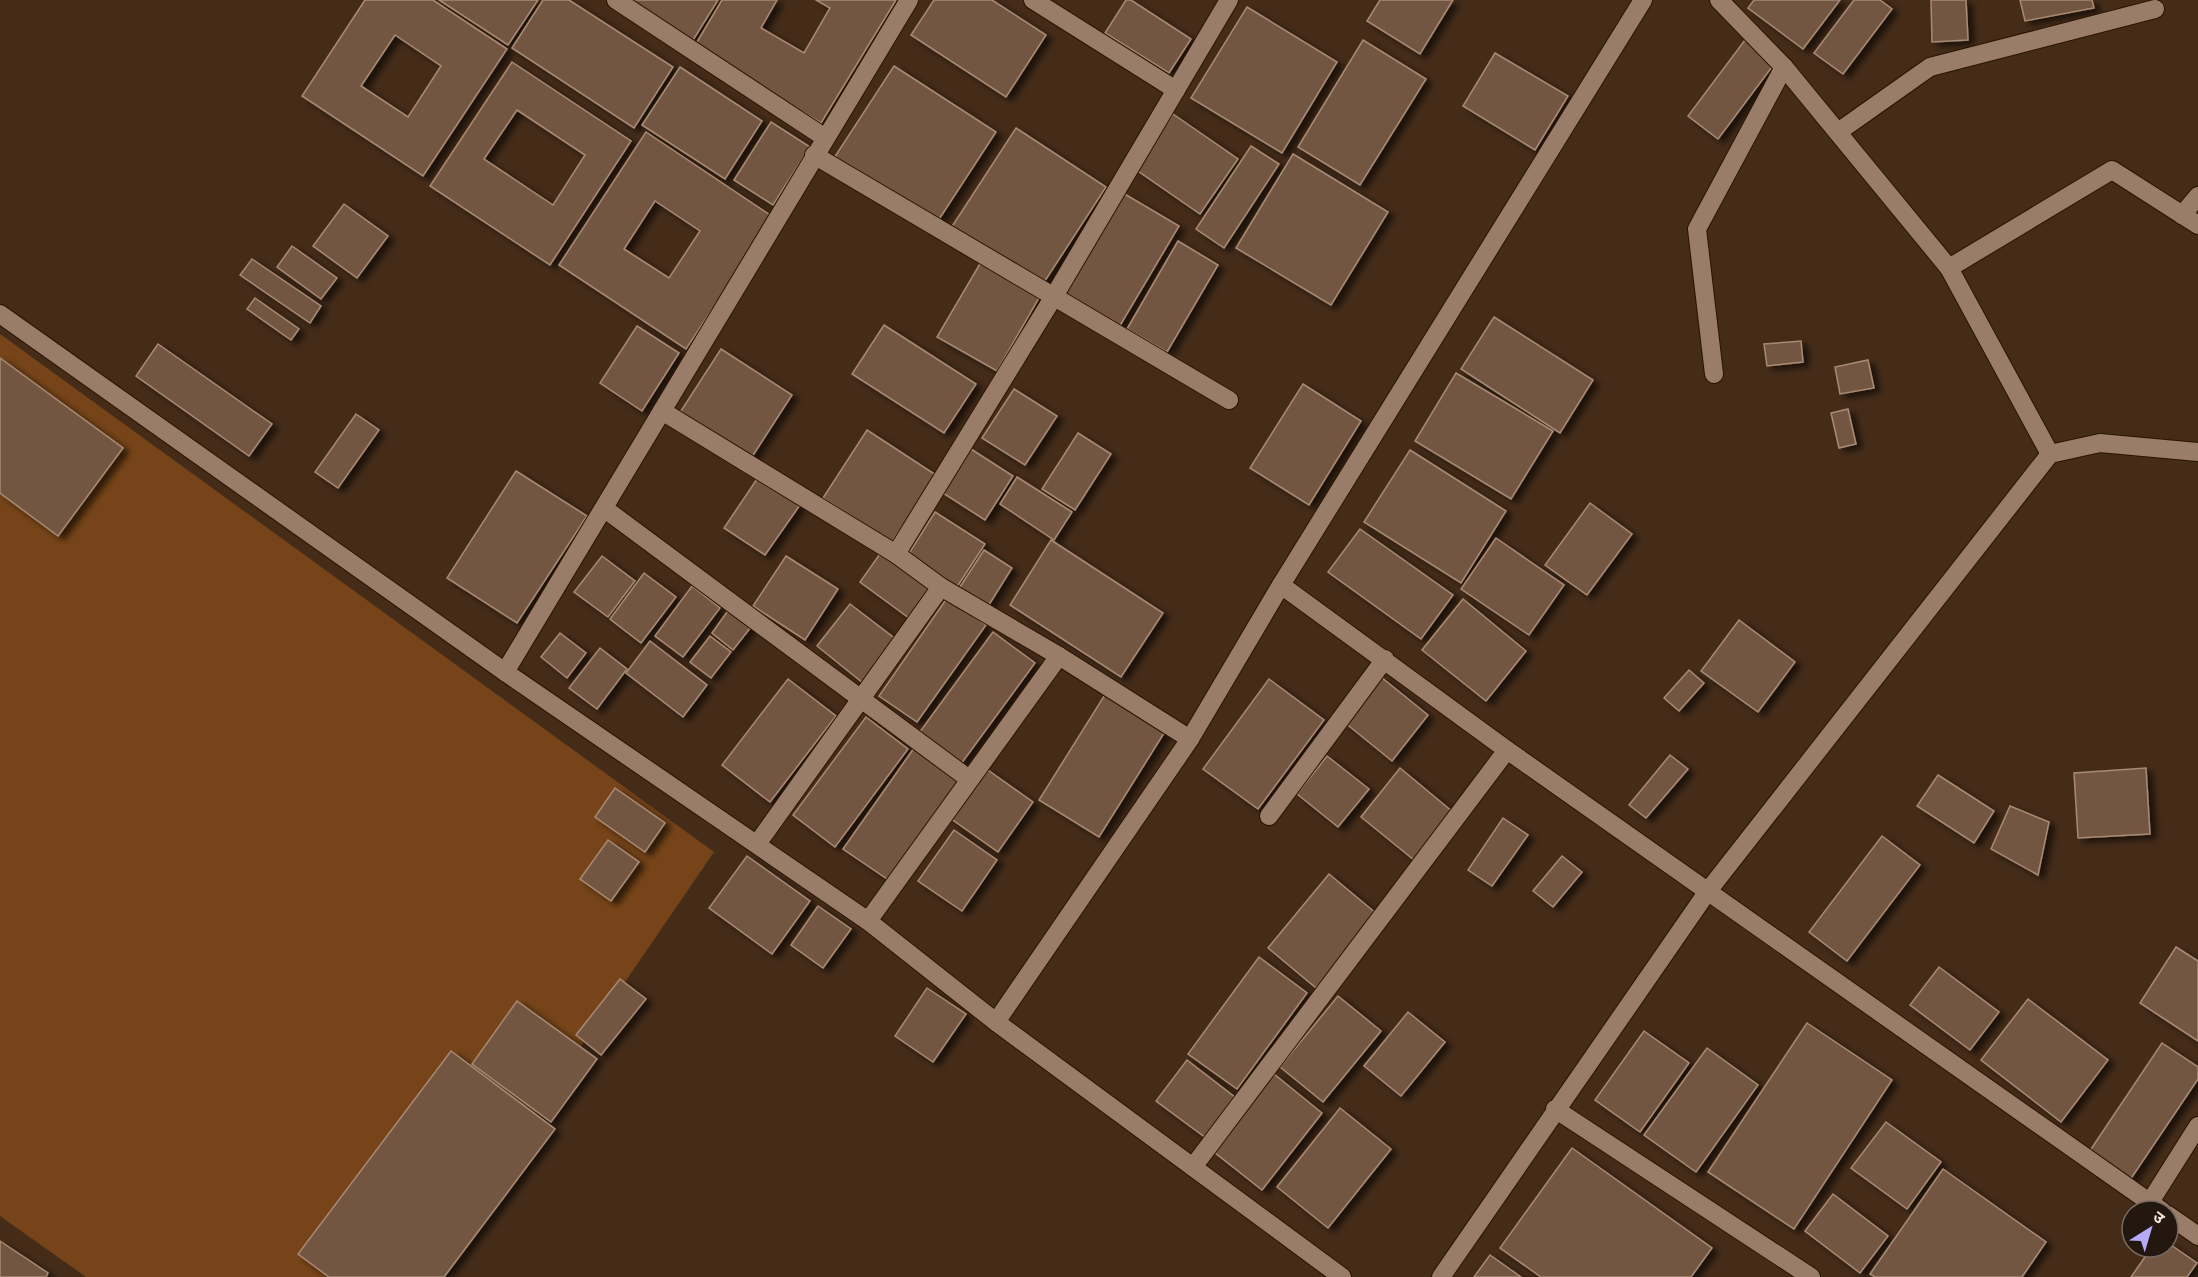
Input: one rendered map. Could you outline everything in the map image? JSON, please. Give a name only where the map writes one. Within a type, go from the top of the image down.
[{"type":"street","points":[[616,0],[824,137]]},
{"type":"street","points":[[505,672],[605,509],[824,137],[909,0]]},
{"type":"street","points":[[1033,0],[1176,90]]},
{"type":"street","points":[[896,554],[1053,298],[1229,0]]},
{"type":"street","points":[[996,1022],[1190,739],[1281,585],[1642,0]]},
{"type":"street","points":[[1719,0],[1784,67],[1949,268],[2050,454]]},
{"type":"street","points":[[1838,132],[1930,67],[2155,9]]},
{"type":"street","points":[[1714,374],[1697,229],[1784,67]]},
{"type":"street","points":[[814,155],[1229,400]]},
{"type":"street","points":[[1949,268],[2112,170],[2198,225]]},
{"type":"street","points":[[2182,215],[2198,196]]},
{"type":"street","points":[[0,314],[505,672],[868,921],[996,1022],[1342,1277]]},
{"type":"street","points":[[662,411],[896,554],[941,587],[1059,656],[1190,739]]},
{"type":"street","points":[[1441,1277],[1555,1109],[1708,891],[2050,454],[2100,443],[2198,452]]},
{"type":"street","points":[[605,509],[863,698],[969,779]]},
{"type":"street","points":[[1281,585],[1386,659],[1507,750],[2146,1199]]},
{"type":"street","points":[[757,844],[941,587]]},
{"type":"street","points":[[868,921],[1059,656]]},
{"type":"street","points":[[1269,816],[1386,659]]},
{"type":"street","points":[[1193,1167],[1507,750]]},
{"type":"street","points":[[1555,1109],[1811,1277]]},
{"type":"street","points":[[2160,1199],[2198,1126]]},
{"type":"street","points":[[2180,1223],[2198,1236]]},
{"type":"shaded area","points":[[0,334],[714,852],[423,1277],[86,1277],[0,1216]]},
{"type":"building","points":[[365,0],[433,0],[507,49],[423,176],[302,96]],"holes":[[[395,35],[441,66],[408,117],[361,86]]]},
{"type":"building","points":[[439,0],[538,0],[508,45]]},
{"type":"building","points":[[543,0],[569,0],[673,67],[634,128],[512,48]]},
{"type":"building","points":[[615,0],[718,0],[690,45]]},
{"type":"building","points":[[722,0],[777,0],[761,28],[804,53],[830,8],[816,0],[896,0],[821,123],[694,47]]},
{"type":"building","points":[[934,0],[992,0],[1046,35],[1006,97],[911,35]]},
{"type":"building","points":[[1126,0],[1131,0],[1191,39],[1169,73],[1105,33]]},
{"type":"building","points":[[1380,0],[1453,0],[1420,54],[1367,21]]},
{"type":"building","points":[[1754,0],[1840,0],[1803,49],[1748,8]]},
{"type":"building","points":[[1854,0],[1880,0],[1892,9],[1843,74],[1814,53]]},
{"type":"building","points":[[1931,0],[1966,0],[1968,40],[1932,42]]},
{"type":"building","points":[[2020,0],[2092,0],[2094,8],[2025,21]]},
{"type":"building","points":[[1247,7],[1337,62],[1282,153],[1191,98]]},
{"type":"building","points":[[1363,40],[1426,79],[1360,185],[1298,147]]},
{"type":"building","points":[[1745,40],[1775,63],[1718,139],[1688,116]]},
{"type":"building","points":[[1495,53],[1568,96],[1535,150],[1463,106]]},
{"type":"building","points":[[512,62],[631,141],[550,265],[430,186]],"holes":[[[517,110],[585,155],[553,205],[484,159]]]},
{"type":"building","points":[[894,66],[996,132],[936,224],[834,158]]},
{"type":"building","points":[[680,67],[762,121],[725,179],[642,125]]},
{"type":"building","points":[[1173,114],[1238,159],[1200,214],[1135,169]]},
{"type":"building","points":[[771,122],[810,147],[773,205],[734,180]]},
{"type":"building","points":[[1016,128],[1106,187],[1041,287],[951,228]]},
{"type":"building","points":[[646,132],[773,217],[686,349],[559,265]],"holes":[[[655,201],[700,231],[669,278],[624,249]]]},
{"type":"building","points":[[1251,146],[1279,164],[1224,248],[1196,229]]},
{"type":"building","points":[[1293,154],[1388,212],[1331,305],[1236,248]]},
{"type":"building","points":[[1123,193],[1179,226],[1118,329],[1062,296]]},
{"type":"building","points":[[344,204],[388,236],[357,278],[313,246]]},
{"type":"building","points":[[1178,241],[1218,265],[1167,352],[1127,329]]},
{"type":"building","points":[[292,246],[337,278],[321,299],[277,267]]},
{"type":"building","points":[[252,259],[321,306],[310,323],[240,275]]},
{"type":"building","points":[[981,262],[1040,296],[997,371],[937,337]]},
{"type":"building","points":[[255,298],[299,329],[291,340],[247,309]]},
{"type":"building","points":[[1494,317],[1593,380],[1560,433],[1461,369]]},
{"type":"building","points":[[884,325],[976,384],[944,433],[852,374]]},
{"type":"building","points":[[637,326],[679,353],[642,411],[600,383]]},
{"type":"building","points":[[1801,341],[1803,362],[1767,366],[1764,344]]},
{"type":"building","points":[[158,344],[272,424],[249,456],[136,376]]},
{"type":"building","points":[[721,349],[792,395],[750,460],[679,414]]},
{"type":"building","points":[[0,358],[123,448],[58,536],[0,493]]},
{"type":"building","points":[[1868,360],[1874,388],[1840,394],[1835,367]]},
{"type":"building","points":[[1456,373],[1553,431],[1511,499],[1415,441]]},
{"type":"building","points":[[1303,384],[1361,421],[1309,505],[1250,468]]},
{"type":"building","points":[[1014,389],[1057,416],[1025,465],[982,438]]},
{"type":"building","points":[[1848,409],[1856,444],[1839,448],[1831,413]]},
{"type":"building","points":[[356,414],[379,430],[338,488],[315,472]]},
{"type":"building","points":[[867,430],[936,475],[892,542],[823,498]]},
{"type":"building","points":[[1078,433],[1111,454],[1075,510],[1042,489]]},
{"type":"building","points":[[971,449],[1013,476],[985,520],[943,493]]},
{"type":"building","points":[[1410,450],[1506,511],[1461,583],[1364,522]]},
{"type":"building","points":[[516,471],[587,516],[517,623],[447,578]]},
{"type":"building","points":[[759,476],[800,505],[765,555],[724,528]]},
{"type":"building","points":[[1017,477],[1072,512],[1054,540],[1000,504]]},
{"type":"building","points":[[1590,503],[1632,534],[1587,595],[1545,565]]},
{"type":"building","points":[[935,512],[985,544],[955,590],[906,558]]},
{"type":"building","points":[[1360,529],[1453,595],[1421,639],[1328,572]]},
{"type":"building","points":[[1496,538],[1564,585],[1529,635],[1461,589]]},
{"type":"building","points":[[1051,540],[1163,613],[1121,677],[1010,605]]},
{"type":"building","points":[[984,550],[1012,568],[987,608],[958,590]]},
{"type":"building","points":[[882,551],[932,588],[909,618],[860,582]]},
{"type":"building","points":[[602,556],[635,581],[608,617],[574,592]]},
{"type":"building","points":[[786,556],[838,589],[805,640],[753,606]]},
{"type":"building","points":[[644,573],[676,597],[641,643],[610,619]]},
{"type":"building","points":[[692,586],[720,608],[683,657],[655,636]]},
{"type":"building","points":[[947,598],[986,625],[917,722],[879,696]]},
{"type":"building","points":[[1463,599],[1526,651],[1486,701],[1422,650]]},
{"type":"building","points":[[850,604],[897,640],[863,683],[817,646]]},
{"type":"building","points":[[732,605],[755,622],[733,650],[712,633]]},
{"type":"building","points":[[1739,620],[1795,662],[1758,712],[1701,671]]},
{"type":"building","points":[[993,632],[1035,663],[961,764],[919,733]]},
{"type":"building","points":[[560,633],[586,653],[567,678],[541,657]]},
{"type":"building","points":[[710,636],[731,652],[711,678],[690,662]]},
{"type":"building","points":[[650,641],[707,685],[683,717],[626,673]]},
{"type":"building","points":[[600,648],[627,669],[597,709],[569,688]]},
{"type":"building","points":[[1689,670],[1704,683],[1679,711],[1664,698]]},
{"type":"building","points":[[1381,677],[1428,715],[1392,761],[1344,722]]},
{"type":"building","points":[[788,679],[836,716],[770,802],[722,765]]},
{"type":"building","points":[[1269,679],[1324,720],[1258,809],[1203,769]]},
{"type":"building","points":[[1106,693],[1166,730],[1099,837],[1039,800]]},
{"type":"building","points":[[866,717],[908,749],[835,847],[793,815]]},
{"type":"building","points":[[914,748],[963,783],[893,883],[843,849]]},
{"type":"building","points":[[1670,755],[1688,769],[1646,818],[1629,805]]},
{"type":"building","points":[[1327,756],[1369,789],[1338,827],[1297,794]]},
{"type":"building","points":[[985,768],[1033,802],[998,852],[950,818]]},
{"type":"building","points":[[1400,768],[1453,812],[1414,860],[1361,817]]},
{"type":"building","points":[[2146,768],[2150,834],[2078,838],[2074,773]]},
{"type":"building","points":[[1938,775],[1994,811],[1974,843],[1917,806]]},
{"type":"building","points":[[615,788],[665,823],[645,852],[595,817]]},
{"type":"building","points":[[2010,806],[2049,822],[2038,875],[1991,849]]},
{"type":"building","points":[[1503,818],[1528,835],[1492,886],[1468,870]]},
{"type":"building","points":[[954,830],[997,860],[962,911],[918,881]]},
{"type":"building","points":[[1882,836],[1920,865],[1847,961],[1809,932]]},
{"type":"building","points":[[608,840],[639,862],[611,901],[580,879]]},
{"type":"building","points":[[747,856],[810,901],[772,954],[709,908]]},
{"type":"building","points":[[1562,856],[1582,872],[1553,907],[1533,891]]},
{"type":"building","points":[[1329,874],[1377,914],[1316,988],[1268,948]]},
{"type":"building","points":[[818,906],[851,929],[823,968],[791,945]]},
{"type":"building","points":[[2176,947],[2198,961],[2198,1041],[2140,1003]]},
{"type":"building","points":[[1259,957],[1307,993],[1237,1089],[1188,1054]]},
{"type":"building","points":[[1939,967],[1999,1012],[1970,1050],[1910,1005]]},
{"type":"building","points":[[620,979],[646,999],[601,1055],[576,1035]]},
{"type":"building","points":[[927,988],[966,1014],[933,1062],[895,1036]]},
{"type":"building","points":[[1338,996],[1381,1031],[1323,1102],[1280,1067]]},
{"type":"building","points":[[2028,999],[2108,1060],[2061,1122],[1981,1060]]},
{"type":"building","points":[[517,1001],[597,1059],[551,1122],[472,1064]]},
{"type":"building","points":[[1408,1012],[1445,1042],[1401,1096],[1364,1066]]},
{"type":"building","points":[[1807,1023],[1892,1080],[1794,1229],[1708,1172]]},
{"type":"building","points":[[1644,1031],[1689,1063],[1640,1132],[1595,1100]]},
{"type":"building","points":[[2162,1043],[2198,1067],[2198,1079],[2130,1180],[2089,1152]]},
{"type":"building","points":[[1707,1048],[1758,1085],[1696,1172],[1644,1135]]},
{"type":"building","points":[[451,1051],[555,1129],[444,1277],[329,1277],[298,1254]]},
{"type":"building","points":[[1187,1060],[1236,1098],[1206,1138],[1156,1101]]},
{"type":"building","points":[[1274,1074],[1322,1113],[1262,1190],[1214,1152]]},
{"type":"building","points":[[1340,1108],[1391,1149],[1328,1228],[1277,1187]]},
{"type":"building","points":[[1886,1122],[1941,1162],[1907,1209],[1851,1168]]},
{"type":"building","points":[[1572,1148],[1712,1248],[1691,1277],[1541,1277],[1500,1248]]},
{"type":"building","points":[[1943,1169],[2046,1242],[2022,1277],[1875,1277],[1870,1274]]},
{"type":"building","points":[[1833,1194],[1888,1236],[1860,1273],[1805,1231]]},
{"type":"building","points":[[0,1241],[48,1273],[46,1277],[0,1277]]},
{"type":"building","points":[[2180,1251],[2197,1263],[2187,1277],[2131,1277],[2144,1259],[2180,1259]]},
{"type":"building","points":[[1490,1255],[1521,1277],[1474,1277]]}]
